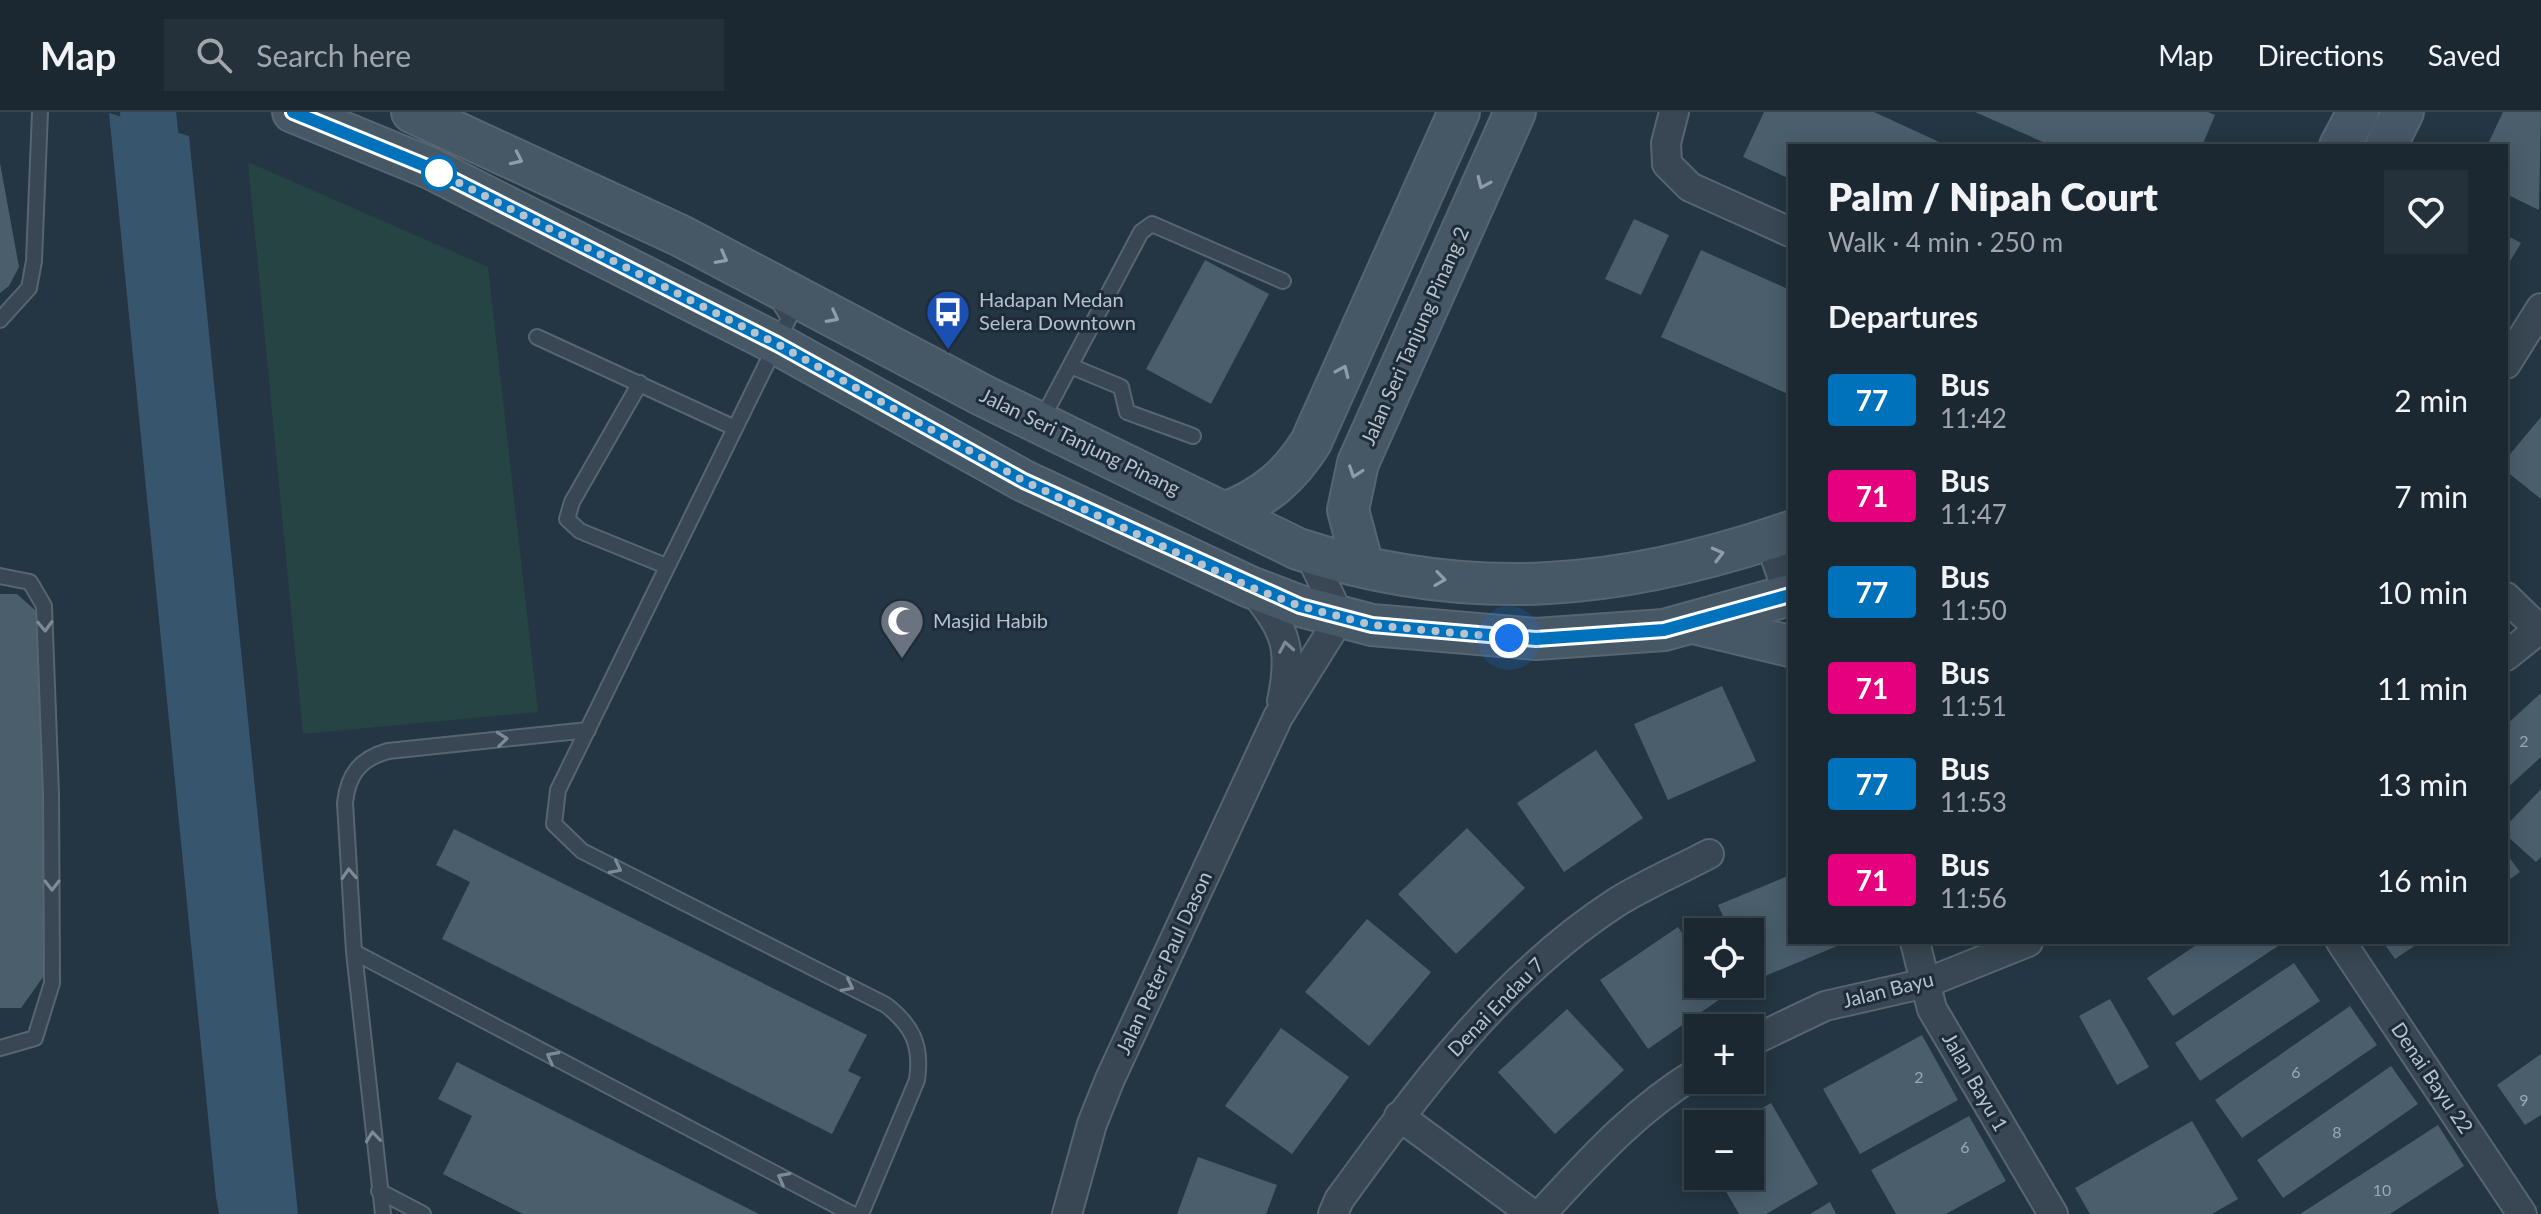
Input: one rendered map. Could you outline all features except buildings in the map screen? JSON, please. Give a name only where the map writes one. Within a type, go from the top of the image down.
[{"type":"main road","points":[[293,112],[430,168],[777,344],[1024,481],[1250,587],[1333,616],[1400,628],[1536,639],[1604,637],[1694,623],[1788,598]]},
{"type":"main road","points":[[1227,512],[1249,504],[1283,479],[1311,442],[1459,112]]},
{"type":"main road","name":"Jalan Seri Tanjung Pinang 2","points":[[1363,566],[1348,510],[1358,463],[1515,112]]},
{"type":"main road","points":[[2341,144],[2358,112]]},
{"type":"main road","points":[[2387,144],[2403,112]]},
{"type":"main road","name":"Jalan Seri Tanjung Pinang","points":[[437,117],[681,236],[1040,423],[1298,549],[1363,566],[1467,583],[1543,585],[1613,579],[1780,536]]},
{"type":"main road","points":[[1694,623],[1788,646]]},
{"type":"street","points":[[1674,112],[1666,143],[1667,164],[1690,187],[1788,231]]},
{"type":"street","points":[[2508,361],[2541,308]]},
{"type":"street","points":[[1780,536],[1788,585]]},
{"type":"street","points":[[1298,549],[1323,578],[1332,601],[1333,616]]},
{"type":"street","name":"Jalan Peter Paul Dason","points":[[1250,587],[1283,630],[1287,646],[1289,669],[1278,717]]},
{"type":"street","points":[[2508,599],[2541,630],[2508,655]]},
{"type":"street","name":"Jalan Peter Paul Dason","points":[[1067,1214],[1092,1124],[1110,1079],[1278,717],[1325,646],[1333,616]]},
{"type":"street","name":"Denai Endau 7","points":[[1333,1214],[1339,1200],[1399,1116],[1465,1035],[1545,955],[1618,902],[1709,854]]},
{"type":"street","name":"Jalan Bayu 1","points":[[1916,944],[1932,1009],[2053,1214]]},
{"type":"street","name":"Jalan Bayu","points":[[1764,1035],[1825,1006],[1926,983],[2023,944]]},
{"type":"street","name":"Denai Bayu 22","points":[[2342,944],[2522,1214]]},
{"type":"street","points":[[1541,1214],[1610,1140],[1664,1092],[1684,1080]]},
{"type":"street","points":[[1399,1116],[1532,1214]]},
{"type":"lane","points":[[0,320],[29,288],[34,261],[40,112]]},
{"type":"lane","points":[[1040,423],[1073,367],[1141,232],[1152,224],[1283,281]]},
{"type":"lane","points":[[764,280],[789,318],[558,790],[554,824],[582,851],[886,1005],[904,1018],[916,1037],[920,1059],[917,1080],[861,1214]]},
{"type":"lane","points":[[537,337],[735,428]]},
{"type":"lane","points":[[1073,367],[1121,387],[1127,412],[1193,436]]},
{"type":"lane","points":[[640,383],[572,502],[567,519],[580,531],[666,566]]},
{"type":"lane","points":[[0,576],[30,582],[44,606],[51,794],[52,967],[52,983],[35,1038],[0,1048]]},
{"type":"lane","points":[[383,1214],[354,952],[345,803],[347,785],[356,768],[370,756],[388,751],[588,730]]},
{"type":"lane","points":[[354,952],[852,1214]]},
{"type":"lane","points":[[379,1191],[423,1214]]},
{"type":"green space","points":[[248,162],[488,267],[538,712],[303,734]]},
{"type":"water","points":[[109,113],[189,136],[298,1214],[219,1214],[216,1197]]},
{"type":"waterway","points":[[148,112],[157,202]]},
{"type":"bus line","name":"77","points":[[293,112],[430,168],[777,344],[1024,481],[1250,587],[1300,606],[1372,625],[1481,637],[1536,639],[1604,637],[1664,630],[1788,596]]},
{"type":"place","name":"Hadapan Medan Selera Downtown","points":[[948,351]]},
{"type":"place","name":"Masjid Habib","points":[[902,660]]},
{"type":"route","points":[[439,173],[430,168],[777,344],[1024,481],[1250,587],[1300,606],[1372,625],[1509,638]]}]
